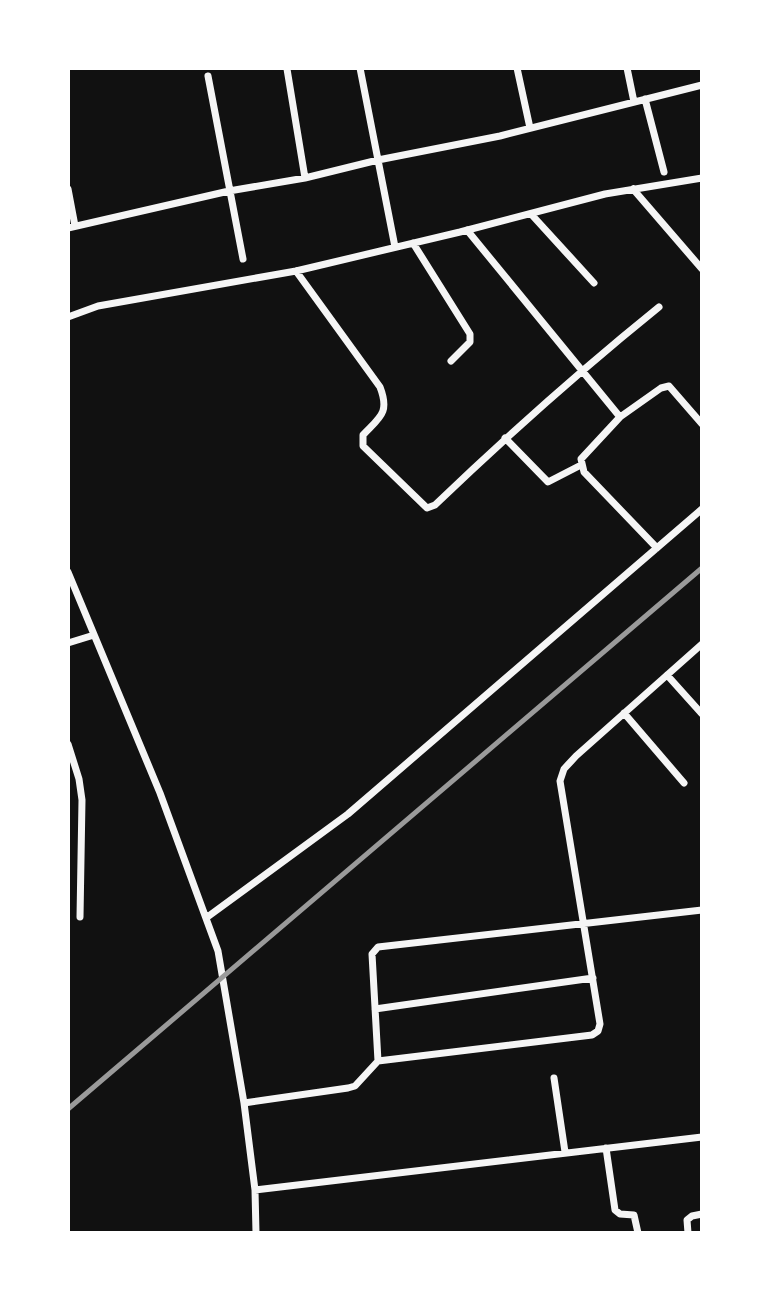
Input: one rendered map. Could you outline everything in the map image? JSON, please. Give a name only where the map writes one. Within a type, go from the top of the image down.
[{"type":"street","points":[[360,68],[395,247]]},
{"type":"street","points":[[517,68],[530,128]]},
{"type":"street","points":[[627,68],[634,102]]},
{"type":"street","points":[[287,69],[305,178]]},
{"type":"street","points":[[208,76],[243,259]]},
{"type":"street","points":[[68,189],[71,227],[530,128],[702,85]]},
{"type":"street","points":[[645,99],[664,172]]},
{"type":"street","points":[[68,317],[98,306],[296,271],[605,194],[702,178]]},
{"type":"street","points":[[633,189],[702,269]]},
{"type":"street","points":[[531,214],[594,283]]},
{"type":"street","points":[[467,230],[620,417]]},
{"type":"street","points":[[413,243],[470,334],[470,342],[451,361]]},
{"type":"street","points":[[296,271],[380,387],[386,407],[383,414],[363,435],[363,446],[427,508],[435,505],[505,438],[659,307]]},
{"type":"street","points":[[657,548],[584,472],[581,465],[583,455],[620,417],[661,388],[669,386],[702,424]]},
{"type":"street","points":[[505,438],[548,482],[581,465]]},
{"type":"street","points":[[206,918],[342,819],[702,509]]},
{"type":"street","points":[[68,572],[160,793],[218,951],[244,1103],[255,1190],[256,1233]]},
{"type":"street","points":[[68,643],[94,635]]},
{"type":"street","points":[[244,1103],[355,1086],[378,1061],[592,1035],[598,1031],[600,1024],[560,781],[570,762],[702,643]]},
{"type":"street","points":[[667,675],[702,714]]},
{"type":"street","points":[[624,713],[684,783]]},
{"type":"street","points":[[68,744],[79,779],[82,800],[80,917]]},
{"type":"street","points":[[378,1061],[372,954],[378,947],[702,910]]},
{"type":"street","points":[[375,1009],[593,978]]},
{"type":"street","points":[[554,1078],[565,1152]]},
{"type":"street","points":[[255,1190],[702,1137]]},
{"type":"street","points":[[606,1148],[615,1210],[620,1214],[634,1215],[638,1233]]},
{"type":"street","points":[[688,1233],[687,1220],[702,1214]]},
{"type":"railway","points":[[68,1109],[702,568]]}]
